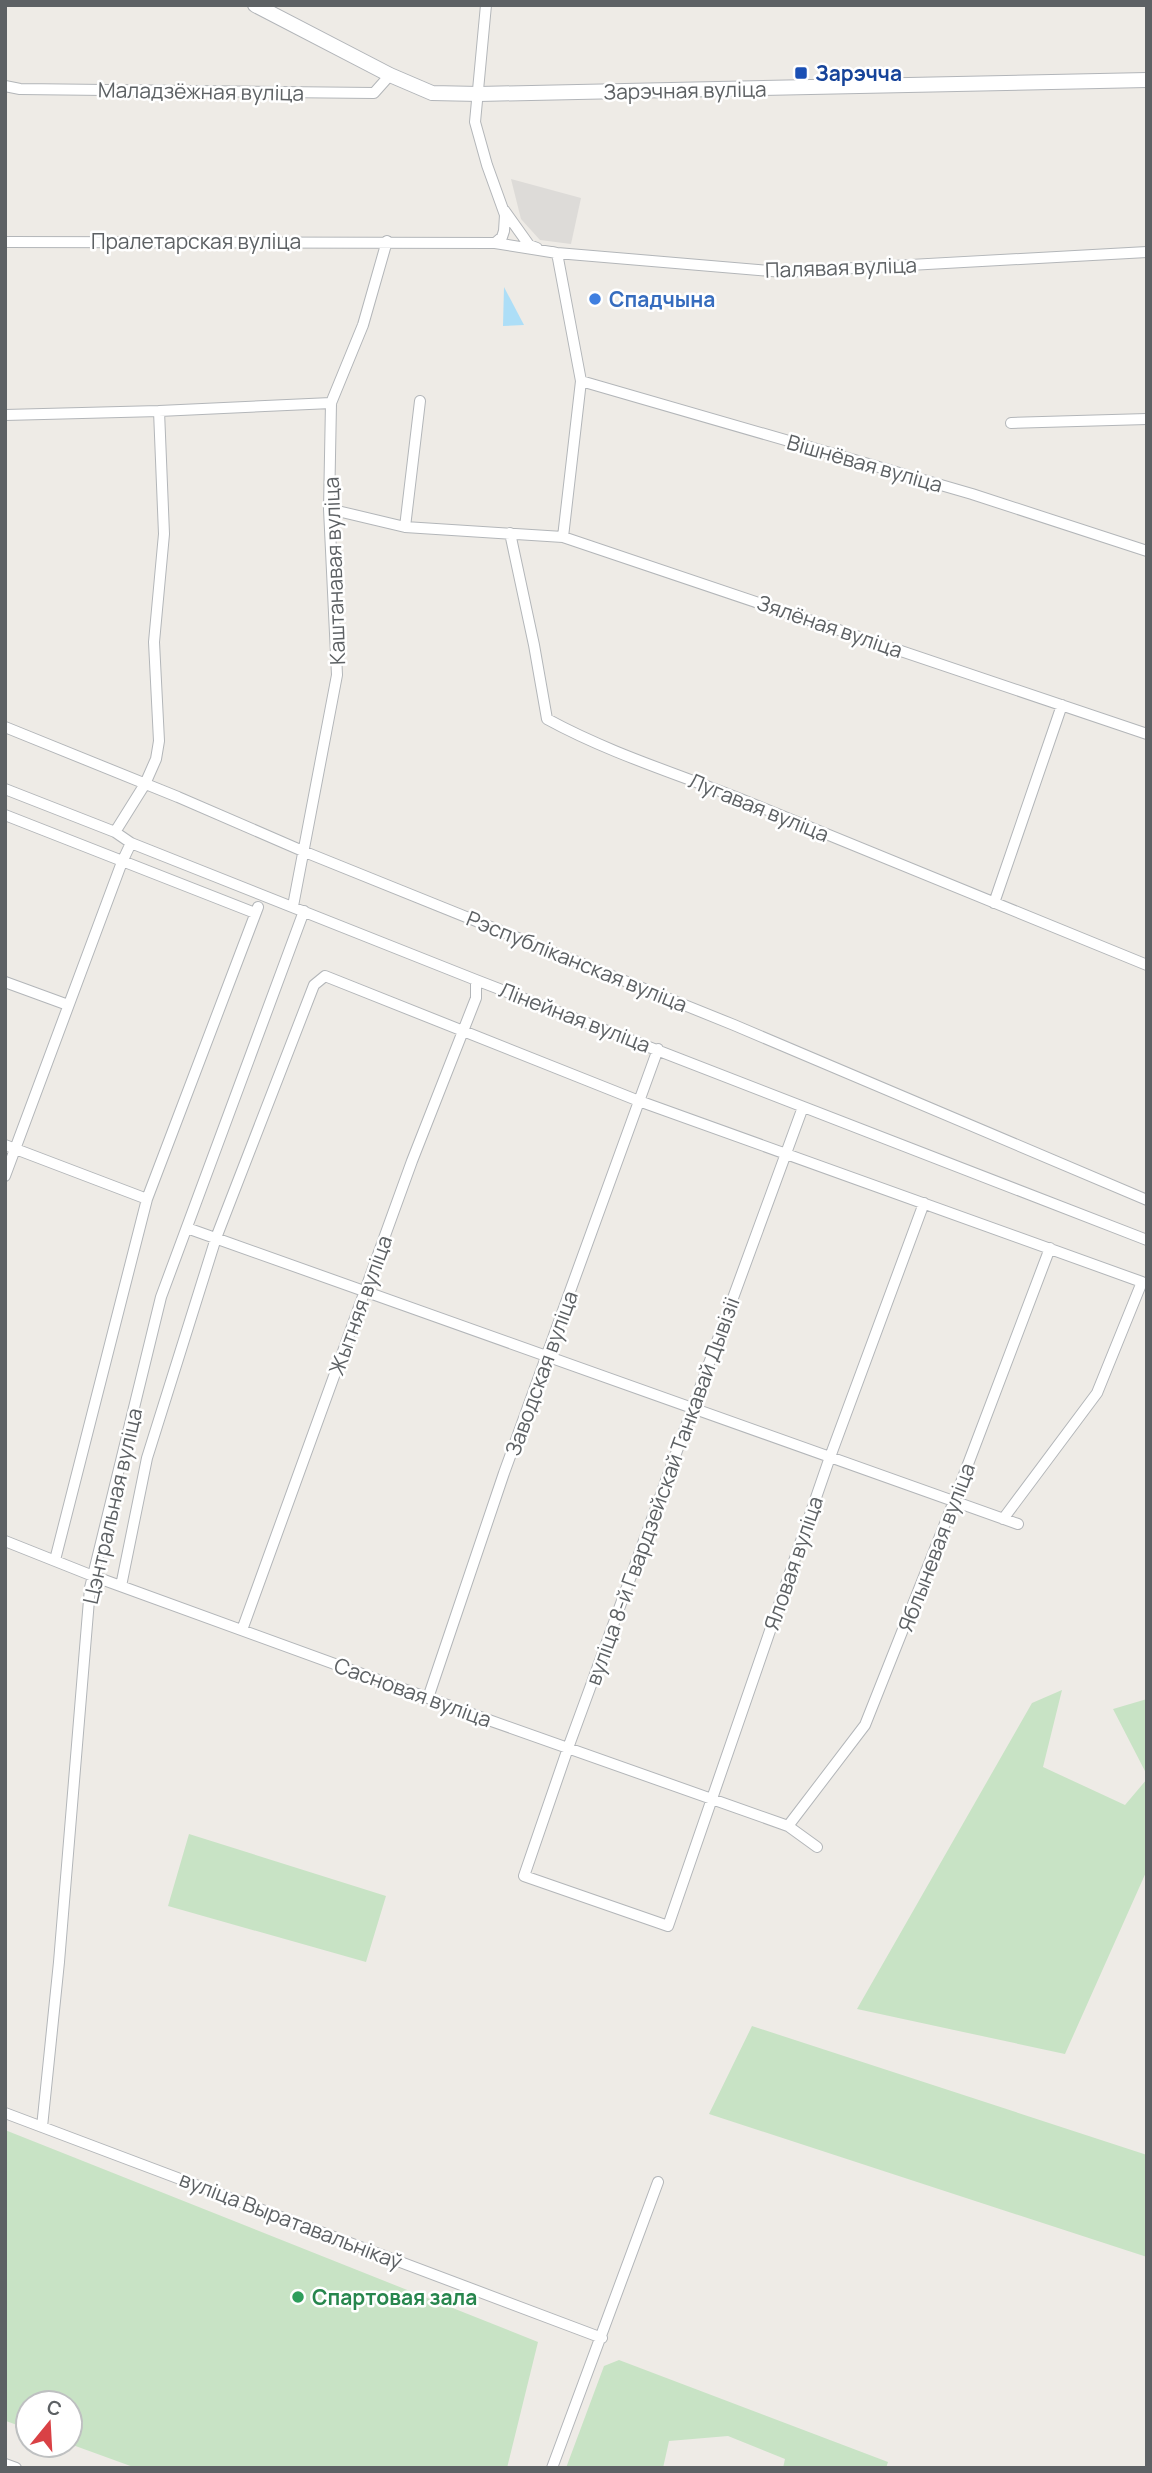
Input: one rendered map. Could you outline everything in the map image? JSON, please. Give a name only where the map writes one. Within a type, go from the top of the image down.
[{"type":"main road","points":[[255,5],[390,75]]},
{"type":"main road","name":"Зарэчная вуліца","points":[[390,75],[432,93],[479,94],[1147,80]]},
{"type":"street","points":[[486,5],[475,122],[504,210],[529,245],[556,253],[581,381],[563,537]]},
{"type":"street","name":"Маладзёжная вуліца","points":[[5,86],[20,89],[374,93],[390,75]]},
{"type":"street","points":[[495,243],[504,231],[504,210]]},
{"type":"street","name":"Каштанавая вуліца","points":[[298,909],[305,852],[337,675],[329,509],[331,403],[363,325],[387,241]]},
{"type":"street","name":"Пралетарская вуліца","points":[[5,242],[495,243]]},
{"type":"street","name":"Палявая вуліца","points":[[495,243],[556,253],[783,272],[1147,252]]},
{"type":"street","name":"Вішнёвая вуліца","points":[[581,381],[972,494],[1147,551]]},
{"type":"street","points":[[405,527],[420,401]]},
{"type":"street","points":[[5,415],[331,403]]},
{"type":"street","points":[[115,832],[145,784],[156,759],[159,741],[154,642],[164,534],[159,411]]},
{"type":"street","points":[[1011,423],[1147,419]]},
{"type":"street","name":"Зялёная вуліца","points":[[329,509],[405,527],[563,537],[1147,734]]},
{"type":"street","name":"Лугавая вуліца","points":[[510,533],[547,719],[619,753],[720,791],[1147,965]]},
{"type":"street","points":[[994,903],[1062,705]]},
{"type":"street","name":"Рэспубліканская вуліца","points":[[5,727],[733,1025],[1147,1200]]},
{"type":"street","name":"Лінейная вуліца","points":[[5,789],[115,832],[131,843],[476,980],[1147,1240]]},
{"type":"street","points":[[5,815],[122,862]]},
{"type":"street","points":[[5,1176],[10,1147],[131,843]]},
{"type":"street","name":"Цэнтральная вуліца","points":[[55,1560],[147,1199],[256,910],[122,862]]},
{"type":"street","name":"Цэнтральная вуліца","points":[[42,2127],[59,1962],[90,1588],[161,1297],[298,909]]},
{"type":"street","points":[[121,1586],[147,1458],[216,1238],[314,985],[325,975],[639,1101],[1143,1282],[1097,1393],[1003,1518]]},
{"type":"street","name":"Жытняя вуліца","points":[[242,1630],[412,1161],[476,998],[476,980]]},
{"type":"street","points":[[5,982],[68,1006]]},
{"type":"street","name":"Заводская вуліца","points":[[428,1698],[503,1473],[658,1049]]},
{"type":"street","name":"вуліца 8-й Гвардзейскай Танкавай Дывізіі","points":[[668,1926],[524,1876],[568,1748],[803,1107]]},
{"type":"street","points":[[10,1147],[147,1199]]},
{"type":"street","name":"Яловая вуліца","points":[[668,1926],[830,1457],[924,1203]]},
{"type":"street","points":[[187,1228],[1018,1524]]},
{"type":"street","name":"Яблыневая вуліца","points":[[788,1826],[865,1725],[1050,1248]]},
{"type":"street","name":"Сасновая вуліца","points":[[5,1541],[93,1576],[428,1698],[788,1826],[817,1847]]},
{"type":"street","name":"вуліца Выратавальнікаў","points":[[5,2113],[602,2338]]},
{"type":"street","points":[[552,2468],[658,2182]]},
{"type":"street","points":[[5,2464],[16,2468]]},
{"type":"shaded area","points":[[511,179],[581,198],[571,244],[540,240],[521,219]]},
{"type":"green space","points":[[1062,1690],[1043,1767],[1125,1805],[1147,1779],[1147,1870],[1065,2054],[857,2009],[1032,1703]]},
{"type":"green space","points":[[1147,1699],[1147,1775],[1113,1709]]},
{"type":"green space","points":[[189,1834],[386,1896],[366,1962],[168,1906]]},
{"type":"green space","points":[[752,2026],[1147,2155],[1147,2257],[709,2114]]},
{"type":"green space","points":[[5,2130],[538,2342],[507,2468],[136,2468],[84,2449],[84,2389],[14,2389],[14,2424],[6,2421]]},
{"type":"green space","points":[[619,2360],[888,2462],[886,2468],[783,2468],[785,2459],[728,2436],[669,2441],[663,2468],[566,2468],[604,2366]]},
{"type":"water","points":[[504,287],[524,325],[503,326]]},
{"type":"place","name":"Зарэчча","points":[[801,73]]},
{"type":"place","name":"Спадчына","points":[[595,299]]},
{"type":"place","name":"Спартовая зала","points":[[298,2297]]}]
